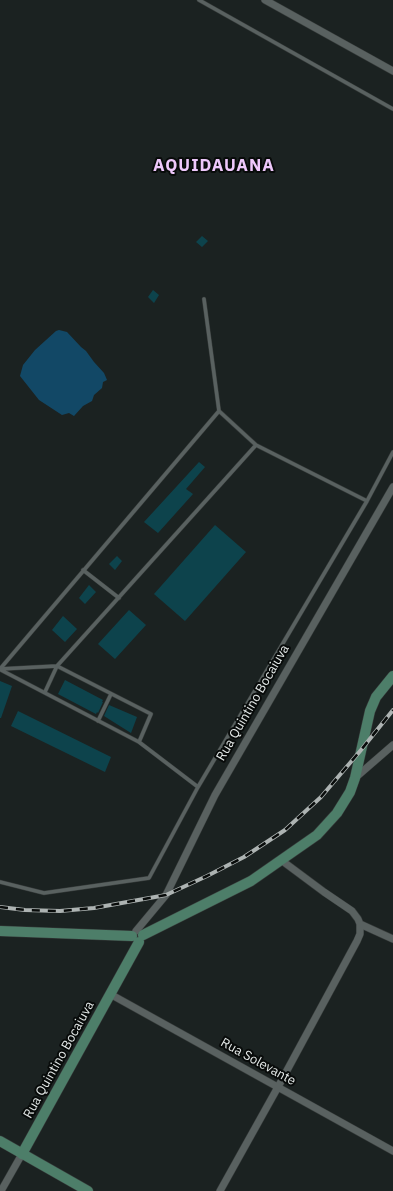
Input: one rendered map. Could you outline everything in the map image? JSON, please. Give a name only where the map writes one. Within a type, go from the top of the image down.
[{"type":"main road","points":[[0,931],[138,936],[251,880],[317,835],[337,813],[350,792],[355,778],[370,711],[376,697],[393,676]]},
{"type":"main road","name":"Rua Quintino Bocaiuva","points":[[22,1154],[110,994],[138,936]]},
{"type":"main road","points":[[0,1142],[88,1191]]},
{"type":"street","points":[[265,0],[393,71]]},
{"type":"street","name":"Rua Quintino Bocaiuva","points":[[138,936],[166,895],[215,795],[393,487]]},
{"type":"street","points":[[386,500],[393,503]]},
{"type":"street","points":[[355,778],[393,745]]},
{"type":"street","points":[[220,1191],[360,934],[360,924],[356,915],[281,860]]},
{"type":"street","points":[[360,924],[393,939]]},
{"type":"street","name":"Rua Solevante","points":[[110,994],[393,1151]]},
{"type":"street","name":"Rua Quintino Bocaiuva","points":[[1,1191],[22,1154]]},
{"type":"lane","points":[[199,0],[393,109]]},
{"type":"lane","points":[[204,299],[219,411],[256,445],[367,501]]},
{"type":"lane","points":[[0,669],[219,411]]},
{"type":"lane","points":[[45,692],[57,666],[256,445]]},
{"type":"lane","points":[[0,882],[44,893],[149,878],[198,787],[367,501],[393,452]]},
{"type":"lane","points":[[83,570],[119,598]]},
{"type":"lane","points":[[0,669],[57,666],[151,714],[139,742]]},
{"type":"lane","points":[[0,669],[139,742],[198,787]]},
{"type":"lane","points":[[98,721],[111,694]]},
{"type":"water","points":[[59,330],[67,332],[86,351],[104,373],[107,380],[103,382],[102,388],[94,395],[92,401],[83,406],[74,416],[69,413],[62,415],[39,400],[20,376],[23,365],[35,350]]},
{"type":"building","points":[[202,236],[208,241],[202,247],[196,242]]},
{"type":"building","points":[[153,290],[159,295],[154,303],[148,297]]},
{"type":"building","points":[[199,462],[205,467],[186,489],[193,494],[158,533],[144,522]]},
{"type":"building","points":[[215,525],[246,552],[185,621],[154,594]]},
{"type":"building","points":[[117,556],[122,561],[115,570],[109,564]]},
{"type":"building","points":[[89,585],[96,592],[85,604],[79,598]]},
{"type":"building","points":[[129,610],[146,625],[115,659],[98,644]]},
{"type":"building","points":[[63,616],[77,629],[65,642],[52,630]]},
{"type":"building","points":[[65,680],[103,700],[98,713],[97,712],[96,714],[58,694]]},
{"type":"building","points":[[0,681],[12,686],[1,718],[0,718]]},
{"type":"building","points":[[109,705],[137,717],[131,733],[104,716]]},
{"type":"building","points":[[18,711],[111,757],[105,772],[11,726]]},
{"type":"railway","points":[[0,907],[25,910],[60,911],[94,908],[166,895],[207,876],[244,857],[285,830],[321,797],[393,710]]},
{"type":"district","name":"AQUIDAUANA","points":[[214,166]]}]
